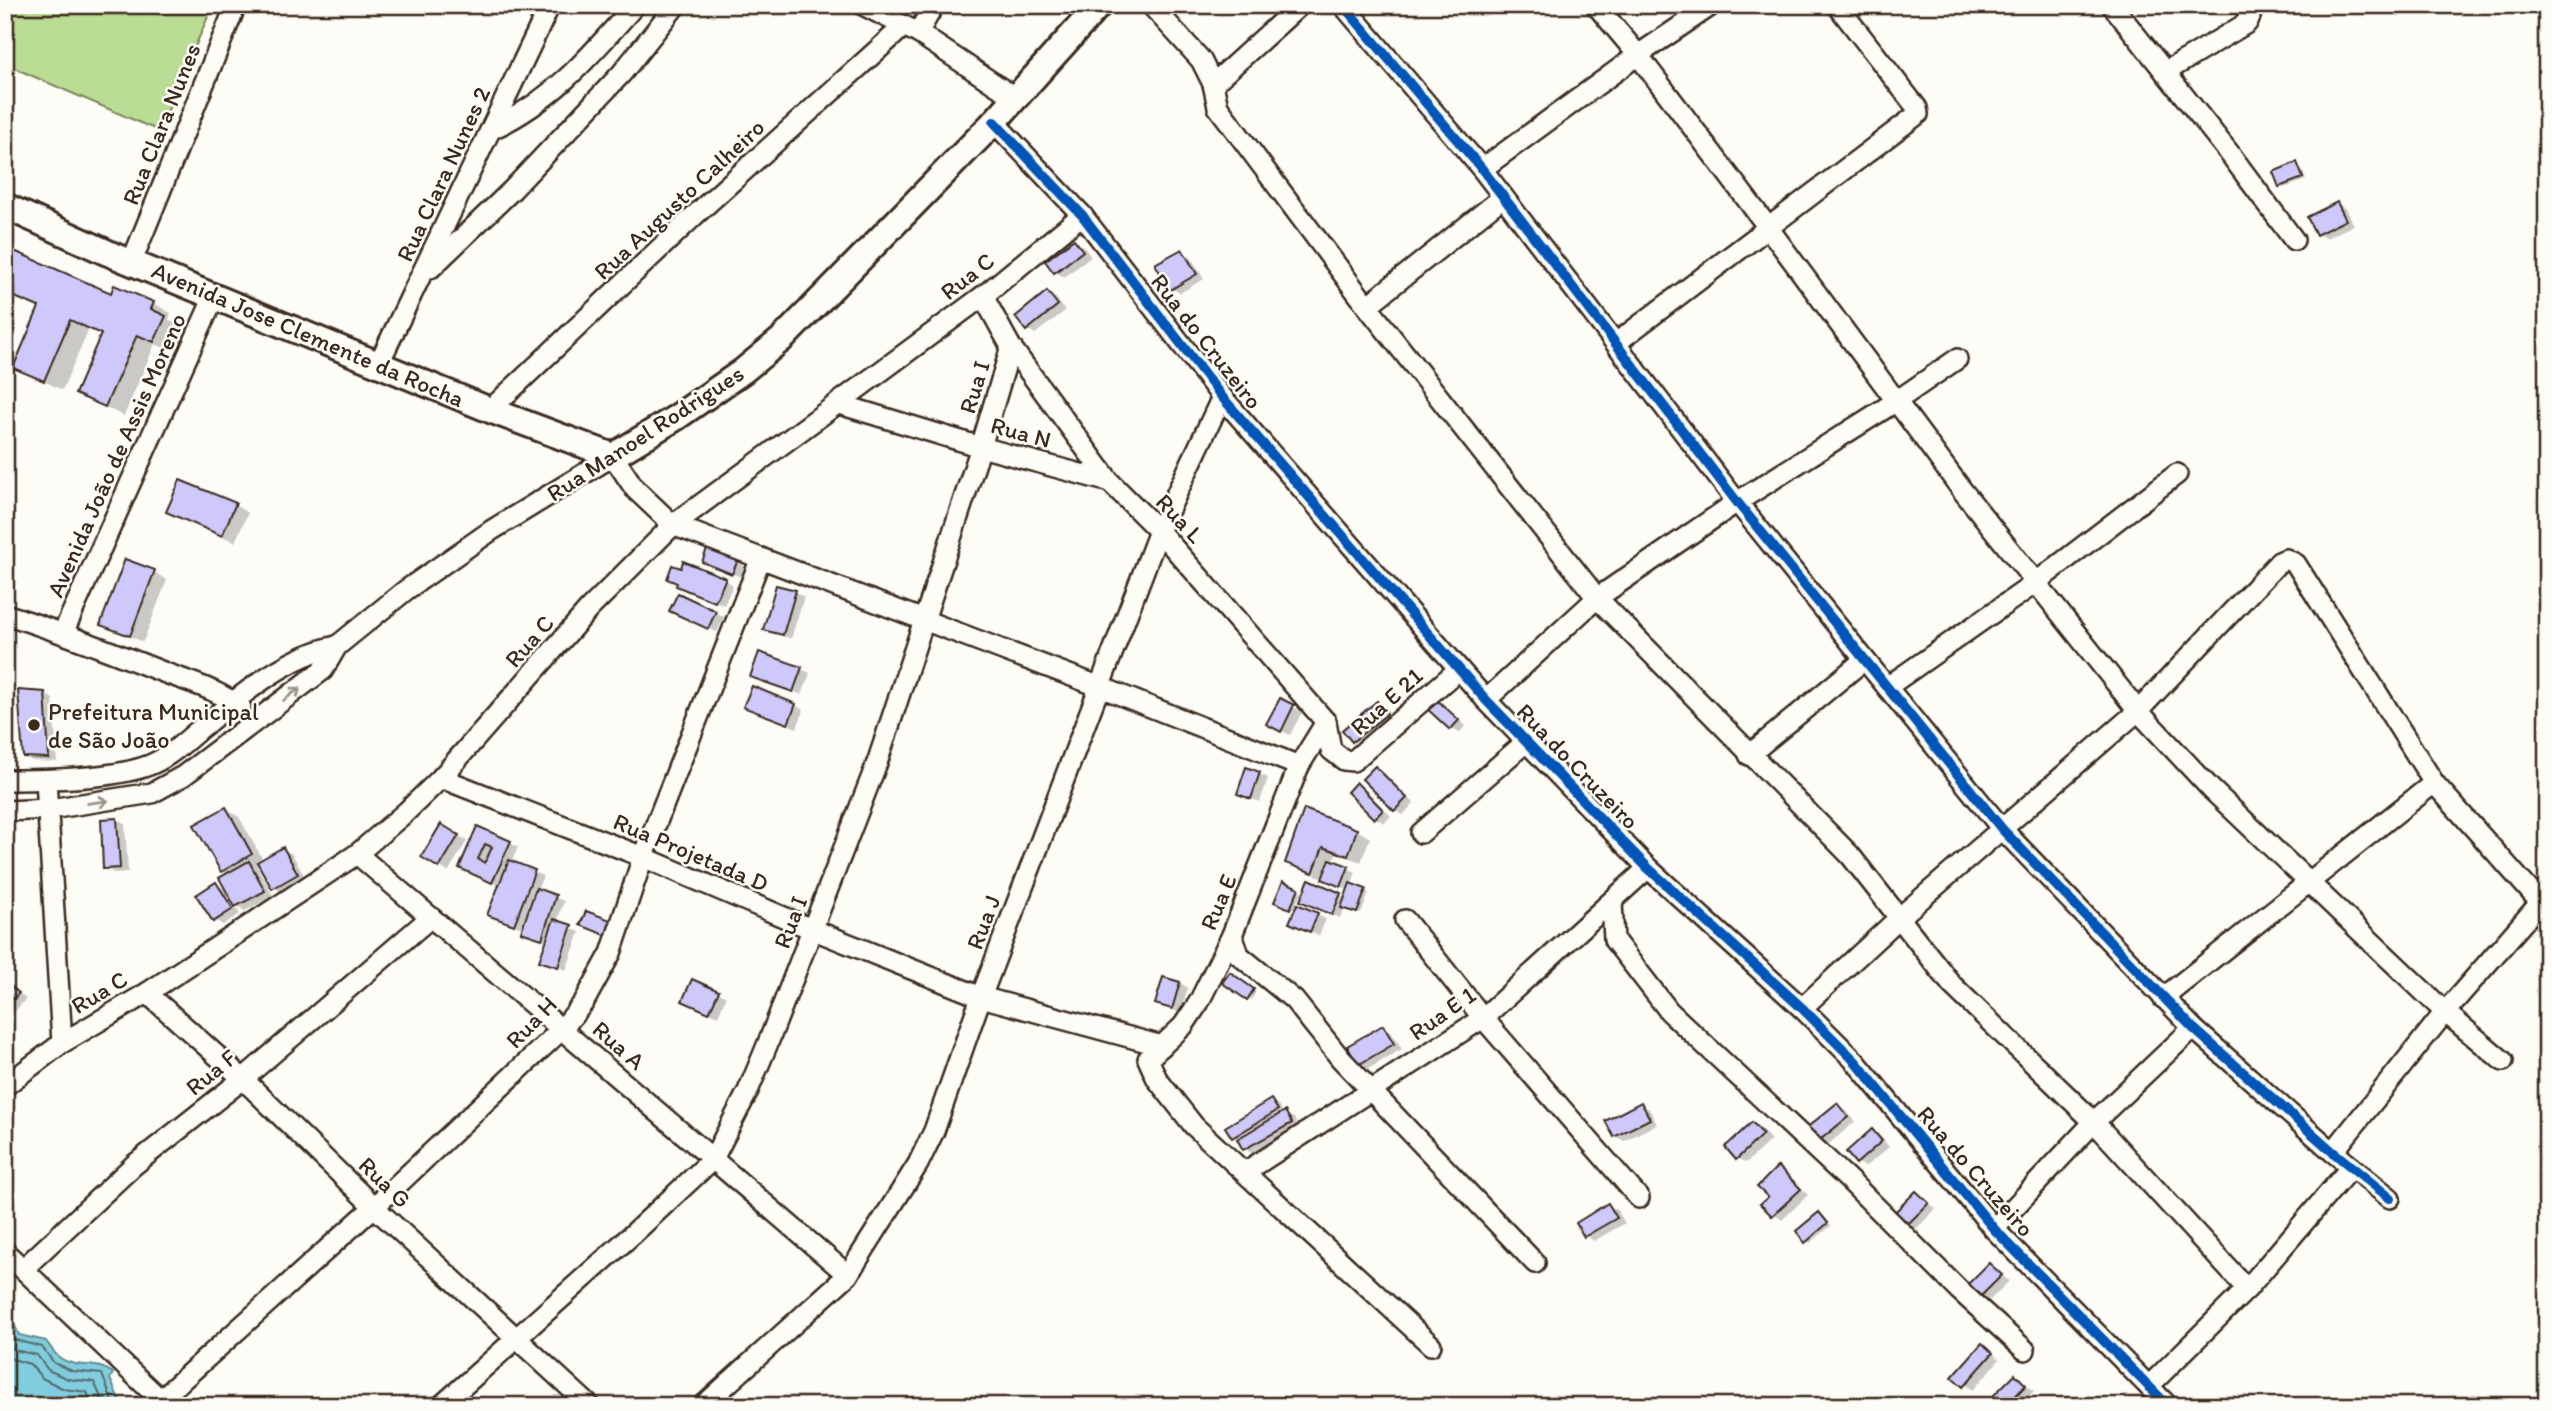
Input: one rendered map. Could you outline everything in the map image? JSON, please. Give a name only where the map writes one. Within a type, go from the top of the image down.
[{"type":"street","name":"Rua Clara Nunes","points":[[132,261],[236,5]]},
{"type":"street","name":"Rua Clara Nunes 2","points":[[379,363],[550,5]]},
{"type":"street","points":[[492,130],[513,120],[562,85],[635,5]]},
{"type":"street","points":[[421,278],[512,190],[604,93],[676,5]]},
{"type":"street","points":[[863,5],[911,30],[1014,97]]},
{"type":"street","name":"Rua Manoel Rodrigues","points":[[337,646],[406,590],[492,530],[677,418],[743,371],[783,338],[994,122],[1099,5]]},
{"type":"street","points":[[1150,5],[1193,50],[1213,85],[1218,107],[1367,306],[1597,598],[1850,855],[1952,985],[2094,1122],[2247,1289]]},
{"type":"street","points":[[1213,85],[1300,5]]},
{"type":"street","points":[[1343,5],[1482,169],[1737,502],[2002,829],[2193,1028],[2333,1152],[2390,1198]]},
{"type":"street","points":[[1596,5],[1638,55],[1768,226],[1895,401],[2034,584],[2138,711],[2212,790],[2445,1012],[2503,1061]]},
{"type":"street","points":[[1482,169],[1638,55],[1712,5]]},
{"type":"street","points":[[1616,343],[1919,113],[1837,5]]},
{"type":"street","points":[[2112,5],[2294,240]]},
{"type":"street","points":[[2165,72],[2247,23],[2250,17],[2244,5]]},
{"type":"street","name":"Rua Augusto Calheiro","points":[[490,410],[695,215],[911,30],[934,6]]},
{"type":"street","name":"Rua do Cruzeiro","points":[[994,122],[1082,215],[1222,397],[1486,700],[1648,868],[1855,1060],[1994,1229],[2168,1406]]},
{"type":"street","points":[[1367,306],[1503,197]]},
{"type":"street","name":"Avenida Jose Clemente da Rocha","points":[[5,206],[214,297],[490,410],[613,456]]},
{"type":"street","name":"Rua C","points":[[5,1086],[62,1043],[147,993],[356,854],[406,813],[441,778],[589,609],[673,525],[983,296],[1082,215]]},
{"type":"street","name":"Rua L","points":[[983,296],[1011,347],[1110,482],[1159,531],[1326,722]]},
{"type":"street","name":"Avenida João de Assis Moreno","points":[[63,633],[214,297]]},
{"type":"street","name":"Rua I","points":[[441,1406],[713,1159],[748,1091],[814,930],[877,763],[981,447],[1011,347]]},
{"type":"street","points":[[1486,700],[1597,598],[1737,502],[1957,359]]},
{"type":"street","name":"Rua J","points":[[703,1406],[848,1275],[918,1164],[929,1142],[1098,686],[1159,531],[1222,397]]},
{"type":"street","name":"Rua N","points":[[839,404],[1110,482]]},
{"type":"street","points":[[613,456],[635,489],[673,525],[1299,765],[1326,722]]},
{"type":"street","points":[[1887,687],[2034,584],[2177,474]]},
{"type":"street","name":"Rua H","points":[[164,1402],[563,1028],[584,1002],[611,953],[643,857],[761,558]]},
{"type":"street","points":[[1802,1008],[1899,918],[2138,711],[2279,562],[2290,559],[2297,564],[2434,783],[2543,906],[2445,1012],[2333,1152]]},
{"type":"street","points":[[5,614],[63,633],[201,686],[234,702],[256,720]]},
{"type":"street","points":[[5,780],[46,780],[112,774],[154,763],[234,702],[301,656],[337,646]]},
{"type":"street","points":[[5,811],[50,809],[152,793],[183,776],[323,670],[337,646]]},
{"type":"street","points":[[1749,755],[1864,660]]},
{"type":"street","name":"Rua E 21","points":[[1326,722],[1331,750],[1344,760],[1353,761],[1460,669]]},
{"type":"street","name":"Rua do Cruzeiro","points":[[1421,833],[1527,742]]},
{"type":"street","name":"Rua E","points":[[1162,1046],[1192,1014],[1232,935],[1299,765]]},
{"type":"street","name":"Rua Projetada D","points":[[441,778],[643,857],[981,997],[1162,1046]]},
{"type":"street","points":[[46,780],[50,809],[62,1043]]},
{"type":"street","points":[[2163,998],[2434,783]]},
{"type":"street","name":"Rua A","points":[[356,854],[563,1028],[848,1275]]},
{"type":"street","name":"Rua E 1","points":[[1245,1172],[1483,1018],[1648,868]]},
{"type":"street","points":[[1612,902],[1614,940],[1670,1011],[1959,1290],[2025,1350]]},
{"type":"street","name":"Rua F","points":[[24,1268],[134,1165],[243,1079],[431,917]]},
{"type":"street","points":[[1405,920],[1483,1018],[1639,1198]]},
{"type":"street","points":[[1232,935],[1239,956],[1294,1000],[1327,1044],[1535,1263]]},
{"type":"street","name":"Rua G","points":[[147,993],[243,1079],[374,1207],[590,1406]]},
{"type":"street","points":[[1994,1229],[2094,1122],[2193,1028]]},
{"type":"street","points":[[1162,1046],[1148,1059],[1157,1079],[1194,1126],[1431,1345]]},
{"type":"street","points":[[2149,1386],[2247,1289],[2351,1167]]},
{"type":"street","points":[[5,1252],[164,1402]]},
{"type":"green space","points":[[5,5],[213,5],[159,131],[5,64]]},
{"type":"water","points":[[5,1316],[15,1326],[19,1335],[46,1341],[60,1358],[67,1362],[100,1367],[113,1373],[110,1379],[122,1406],[5,1406]]},
{"type":"building","points":[[2297,162],[2303,178],[2279,187],[2273,172]]},
{"type":"building","points":[[2337,202],[2346,220],[2316,235],[2307,217]]},
{"type":"building","points":[[1074,239],[1083,251],[1054,273],[1045,261]]},
{"type":"building","points":[[5,247],[111,293],[114,285],[154,302],[151,309],[166,316],[154,342],[137,335],[105,407],[75,394],[101,334],[70,320],[44,381],[13,368],[39,307],[5,293]]},
{"type":"building","points":[[1182,249],[1197,274],[1170,290],[1155,264]]},
{"type":"building","points":[[1047,291],[1058,305],[1026,331],[1015,317]]},
{"type":"building","points":[[180,480],[236,503],[222,536],[166,512]]},
{"type":"building","points":[[707,549],[738,560],[732,574],[702,562]]},
{"type":"building","points":[[125,559],[155,570],[130,636],[100,625]]},
{"type":"building","points":[[683,561],[726,578],[715,602],[676,586],[677,583],[667,579],[672,565],[681,568]]},
{"type":"building","points":[[776,585],[796,590],[783,635],[763,630]]},
{"type":"building","points":[[678,593],[716,611],[708,629],[669,611]]},
{"type":"building","points":[[759,652],[802,667],[793,692],[750,677]]},
{"type":"building","points":[[752,686],[796,704],[788,724],[743,707]]},
{"type":"building","name":"Prefeitura Municipal de São João","points":[[18,690],[45,692],[49,758],[23,757]]},
{"type":"building","points":[[1433,696],[1459,720],[1450,730],[1424,706]]},
{"type":"building","points":[[1280,698],[1294,705],[1281,732],[1266,724]]},
{"type":"building","points":[[1377,701],[1387,714],[1352,742],[1342,730]]},
{"type":"building","points":[[1375,766],[1407,798],[1394,811],[1362,779]]},
{"type":"building","points":[[1246,767],[1260,772],[1251,799],[1237,794]]},
{"type":"building","points":[[1356,782],[1383,810],[1374,819],[1347,792]]},
{"type":"building","points":[[226,807],[252,854],[221,872],[194,825]]},
{"type":"building","points":[[1304,809],[1357,829],[1348,856],[1323,847],[1313,873],[1285,863]]},
{"type":"building","points":[[117,818],[120,868],[103,869],[101,819]]},
{"type":"building","points":[[441,824],[459,835],[439,868],[421,857]]},
{"type":"building","points":[[477,826],[511,841],[492,883],[459,868]],"holes":[[[485,844],[492,847],[485,863],[478,859]]]},
{"type":"building","points":[[283,847],[298,874],[272,889],[257,862]]},
{"type":"building","points":[[1330,859],[1349,866],[1341,887],[1322,879]]},
{"type":"building","points":[[509,860],[535,870],[514,925],[487,915]]},
{"type":"building","points":[[249,861],[265,891],[235,907],[219,878]]},
{"type":"building","points":[[1309,879],[1341,893],[1332,915],[1300,901]]},
{"type":"building","points":[[1283,881],[1299,888],[1290,909],[1274,902]]},
{"type":"building","points":[[216,882],[233,909],[213,922],[196,895]]},
{"type":"building","points":[[1350,883],[1366,889],[1357,913],[1341,908]]},
{"type":"building","points":[[536,888],[556,895],[542,939],[521,932]]},
{"type":"building","points":[[1297,904],[1318,913],[1310,932],[1289,923]]},
{"type":"building","points":[[586,911],[616,922],[610,937],[580,925]]},
{"type":"building","points":[[554,919],[572,925],[558,967],[539,961]]},
{"type":"building","points":[[1230,972],[1254,989],[1247,1000],[1222,983]]},
{"type":"building","points":[[1163,977],[1180,982],[1172,1009],[1155,1004]]},
{"type":"building","points":[[692,979],[719,991],[709,1013],[682,1001]]},
{"type":"building","points":[[5,981],[19,993],[5,1008]]},
{"type":"building","points":[[1383,1025],[1394,1044],[1358,1065],[1347,1046]]},
{"type":"building","points":[[1271,1099],[1278,1110],[1232,1138],[1225,1127]]},
{"type":"building","points":[[1641,1102],[1650,1119],[1614,1137],[1605,1121]]},
{"type":"building","points":[[1837,1103],[1848,1117],[1815,1144],[1804,1130]]},
{"type":"building","points":[[1285,1111],[1292,1123],[1243,1150],[1237,1139]]},
{"type":"building","points":[[1752,1122],[1763,1134],[1736,1160],[1725,1147]]},
{"type":"building","points":[[1872,1129],[1882,1141],[1856,1164],[1846,1152]]},
{"type":"building","points":[[1778,1166],[1801,1189],[1772,1216],[1760,1204],[1768,1197],[1757,1187]]},
{"type":"building","points":[[1916,1191],[1929,1203],[1905,1227],[1893,1214]]},
{"type":"building","points":[[1608,1203],[1617,1218],[1584,1237],[1576,1223]]},
{"type":"building","points":[[1819,1212],[1828,1223],[1805,1243],[1796,1231]]},
{"type":"building","points":[[1989,1263],[2002,1275],[1981,1296],[1968,1284]]},
{"type":"building","points":[[1982,1343],[1993,1353],[1963,1387],[1952,1377]]},
{"type":"building","points":[[2015,1374],[2026,1385],[2006,1406],[2001,1406],[1992,1397]]},
{"type":"cycle path","points":[[1343,5],[1482,169],[1737,502],[2002,829],[2193,1028],[2333,1152],[2390,1198]]},
{"type":"cycle path","points":[[994,122],[1082,215],[1222,397],[1486,700],[1648,868],[1802,1008],[1855,1061],[1994,1229],[2168,1406]]},
{"type":"place","name":"Prefeitura Municipal de São João","points":[[34,725]]}]
